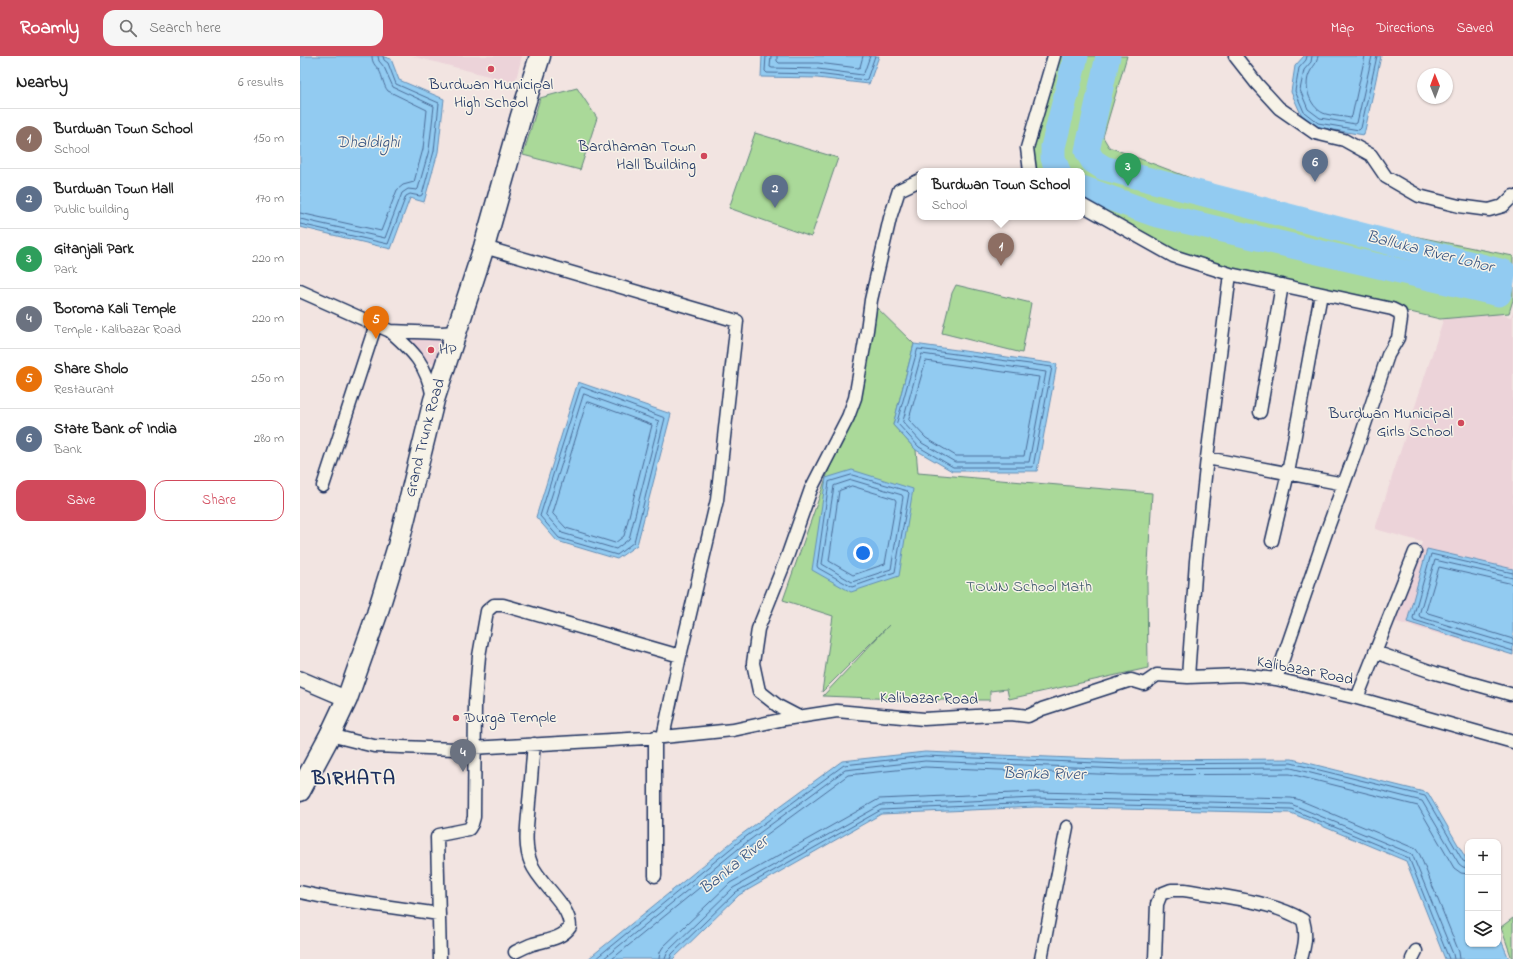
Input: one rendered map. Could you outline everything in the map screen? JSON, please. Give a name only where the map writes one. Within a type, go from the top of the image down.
[{"type":"highway","name":"Grand Trunk Road","points":[[300,791],[330,735],[347,699],[377,614],[398,546],[434,400],[484,247],[521,116],[540,56]]},
{"type":"street","points":[[1029,168],[1026,148],[1054,56]]},
{"type":"street","points":[[1235,56],[1278,108],[1314,133],[1344,140],[1371,156],[1386,177],[1419,196],[1460,206],[1489,210],[1503,206],[1513,196]]},
{"type":"street","points":[[799,717],[778,706],[760,691],[753,663],[758,629],[790,550],[811,489],[848,417],[856,398],[871,300],[890,218],[899,190],[917,181]]},
{"type":"street","points":[[1085,206],[1173,256],[1230,274],[1392,309],[1400,314],[1401,319],[1398,338],[1388,355],[1276,679]]},
{"type":"street","points":[[484,247],[737,321],[717,500],[659,737],[655,876]]},
{"type":"street","points":[[1188,677],[1196,561],[1230,274]]},
{"type":"street","points":[[1260,412],[1282,285]]},
{"type":"street","points":[[300,291],[390,331],[410,349],[425,370],[430,382],[434,400]]},
{"type":"street","points":[[1272,541],[1288,473],[1321,294]]},
{"type":"street","points":[[323,486],[376,324]]},
{"type":"street","points":[[390,331],[441,333],[456,332]]},
{"type":"street","points":[[1207,458],[1344,484]]},
{"type":"street","points":[[1357,698],[1415,552]]},
{"type":"street","points":[[440,959],[437,837],[439,835],[469,829],[474,817],[475,703],[479,656],[487,611],[494,605],[503,605],[680,656]]},
{"type":"street","points":[[1375,652],[1435,672],[1510,694]]},
{"type":"street","name":"Kalibazar Road","points":[[330,735],[374,746],[455,749],[659,737],[733,730],[799,717],[836,712],[924,718],[1011,714],[1028,716],[1042,709],[1131,680],[1144,684],[1157,675],[1188,677],[1240,676],[1276,679],[1357,698],[1513,742]]},
{"type":"street","points":[[300,679],[347,699]]},
{"type":"street","points":[[515,952],[533,944],[555,939],[567,932],[570,928],[569,918],[557,899],[540,880],[531,864],[527,849],[534,744]]},
{"type":"street","points":[[1041,959],[1067,827]]},
{"type":"street","points":[[1155,959],[1157,904],[1160,894],[1171,890],[1184,890],[1268,905],[1293,913],[1303,920],[1307,931],[1301,959]]},
{"type":"street","points":[[300,892],[328,898],[439,914]]},
{"type":"shaded area","name":"Burdwan Municipal High School","points":[[412,56],[522,56],[515,83]]},
{"type":"shaded area","name":"Burdwan Municipal Girls School","points":[[1449,302],[1511,317],[1513,311],[1513,655],[1393,621],[1422,542],[1375,529]]},
{"type":"shaded area","name":"HP","points":[[415,336],[448,343],[438,368],[422,356],[411,343]]},
{"type":"green space","points":[[1053,56],[1127,56],[1103,137],[1109,147],[1264,206],[1513,256],[1513,300],[1509,313],[1440,319],[1173,256],[1085,210],[1085,168],[1030,168],[1027,148]]},
{"type":"green space","points":[[577,88],[597,118],[580,170],[523,155],[540,98]]},
{"type":"green space","points":[[755,133],[838,158],[811,237],[729,208]]},
{"type":"green space","points":[[956,285],[1031,303],[1022,353],[942,333],[952,293]]},
{"type":"green space","name":"TOWN School Math","points":[[871,302],[914,344],[893,425],[916,450],[918,473],[1152,493],[1147,581],[1148,668],[1009,699],[1007,689],[990,691],[990,700],[923,700],[823,696],[889,625],[822,692],[833,616],[783,600],[833,458],[857,399]]},
{"type":"green space","points":[[1513,918],[1513,959],[1512,959],[1501,927]]},
{"type":"water","name":"Dhaldighi","points":[[300,56],[381,56],[391,59],[399,80],[444,99],[438,152],[424,202],[410,198],[391,249],[300,227]]},
{"type":"water","points":[[762,56],[879,56],[869,84],[817,78],[761,77]]},
{"type":"water","points":[[1304,56],[1381,56],[1364,135],[1316,127],[1301,114],[1291,92],[1295,66]]},
{"type":"water","points":[[914,344],[1057,364],[1037,471],[952,471],[916,450],[893,425]]},
{"type":"water","points":[[578,382],[671,414],[637,545],[617,559],[557,541],[536,517]]},
{"type":"water","points":[[852,470],[913,489],[899,576],[851,592],[812,570],[826,478]]},
{"type":"water","points":[[1427,549],[1513,569],[1513,655],[1407,622]]},
{"type":"water","name":"Banka River","points":[[925,752],[1122,760],[1292,759],[1428,793],[1465,857],[1465,947],[1501,947],[1501,940],[1509,959],[1445,959],[1406,861],[1291,813],[1036,807],[881,814],[739,895],[673,959],[588,959],[738,837],[842,761]]},
{"type":"waterway","name":"Balluka River Lohor","points":[[1057,168],[1053,158],[1053,147],[1076,56]]},
{"type":"waterway","name":"Balluka River Lohor","points":[[1085,189],[1154,214],[1499,294],[1504,272],[1104,168],[1093,161],[1087,151],[1108,56]]},
{"type":"place","name":"Burdwan Municipal High School","points":[[491,69]]},
{"type":"place","name":"Bardhaman Town Hall Building","points":[[704,156]]},
{"type":"place","name":"State Bank of India","points":[[1315,182]]},
{"type":"place","name":"Gitanjali Park","points":[[1128,186]]},
{"type":"place","name":"Burdwan Town Hall","points":[[775,208]]},
{"type":"place","name":"Burdwan Town School","points":[[1001,266]]},
{"type":"place","name":"Share Sholo","points":[[376,339]]},
{"type":"place","name":"HP","points":[[431,350]]},
{"type":"place","name":"Burdwan Municipal Girls School","points":[[1461,423]]},
{"type":"place","name":"Durga Temple","points":[[456,718]]},
{"type":"place","name":"Boroma Kali Temple","points":[[463,772]]},
{"type":"district","name":"BIRHATA","points":[[354,779]]}]
